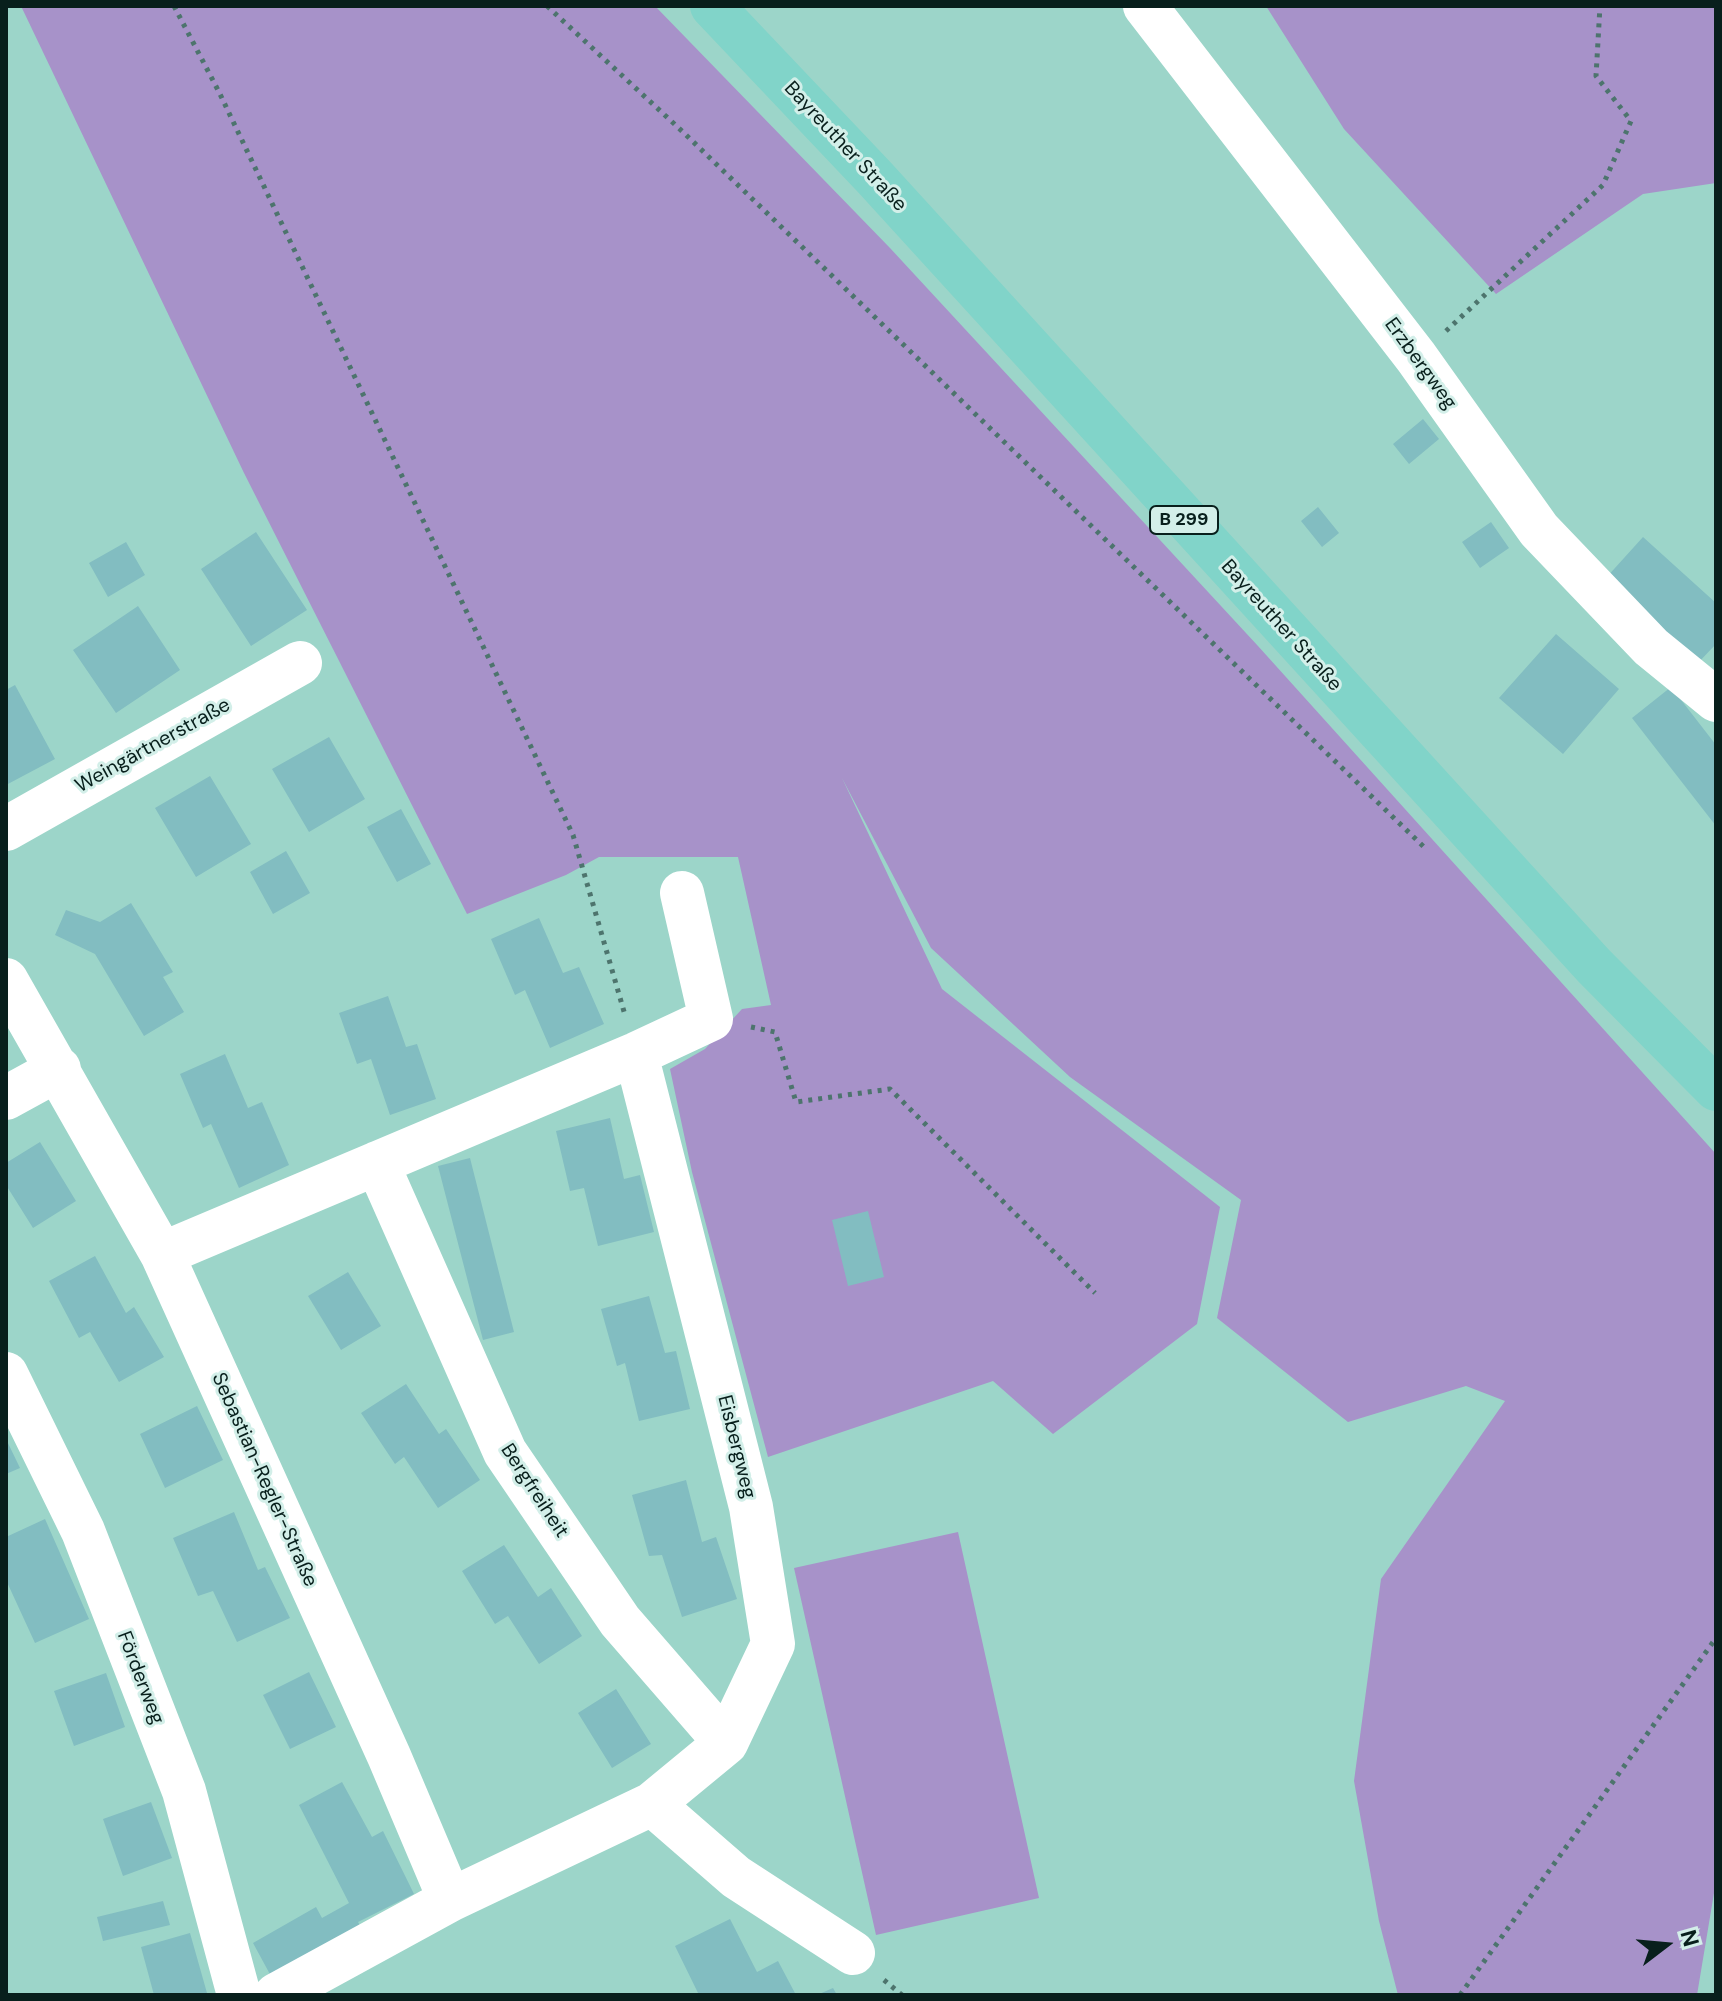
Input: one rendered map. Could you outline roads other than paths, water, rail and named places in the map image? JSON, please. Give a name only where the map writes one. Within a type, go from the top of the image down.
[{"type":"main road","name":"Bayreuther Straße","points":[[712,6],[875,178],[1572,942],[1716,1089]]},
{"type":"street","name":"Erzbergweg","points":[[1145,6],[1416,357],[1539,530],[1651,647],[1716,700]]},
{"type":"street","name":"Weingärtnerstraße","points":[[6,829],[300,663]]},
{"type":"street","points":[[162,1254],[636,1054],[711,1019],[682,893]]},
{"type":"street","name":"Sebastian-Regler-Straße","points":[[6,980],[162,1254],[389,1756],[450,1900]]},
{"type":"street","name":"Eisbergweg","points":[[276,1995],[450,1900],[652,1804],[726,1743],[773,1644],[751,1507],[636,1054]]},
{"type":"street","points":[[6,1098],[59,1069]]},
{"type":"street","name":"Bergfreiheit","points":[[377,1163],[505,1452],[620,1621],[726,1743]]},
{"type":"street","name":"Förderweg","points":[[6,1374],[83,1531],[184,1791],[239,1995]]},
{"type":"street","points":[[652,1804],[736,1877],[853,1953]]}]
